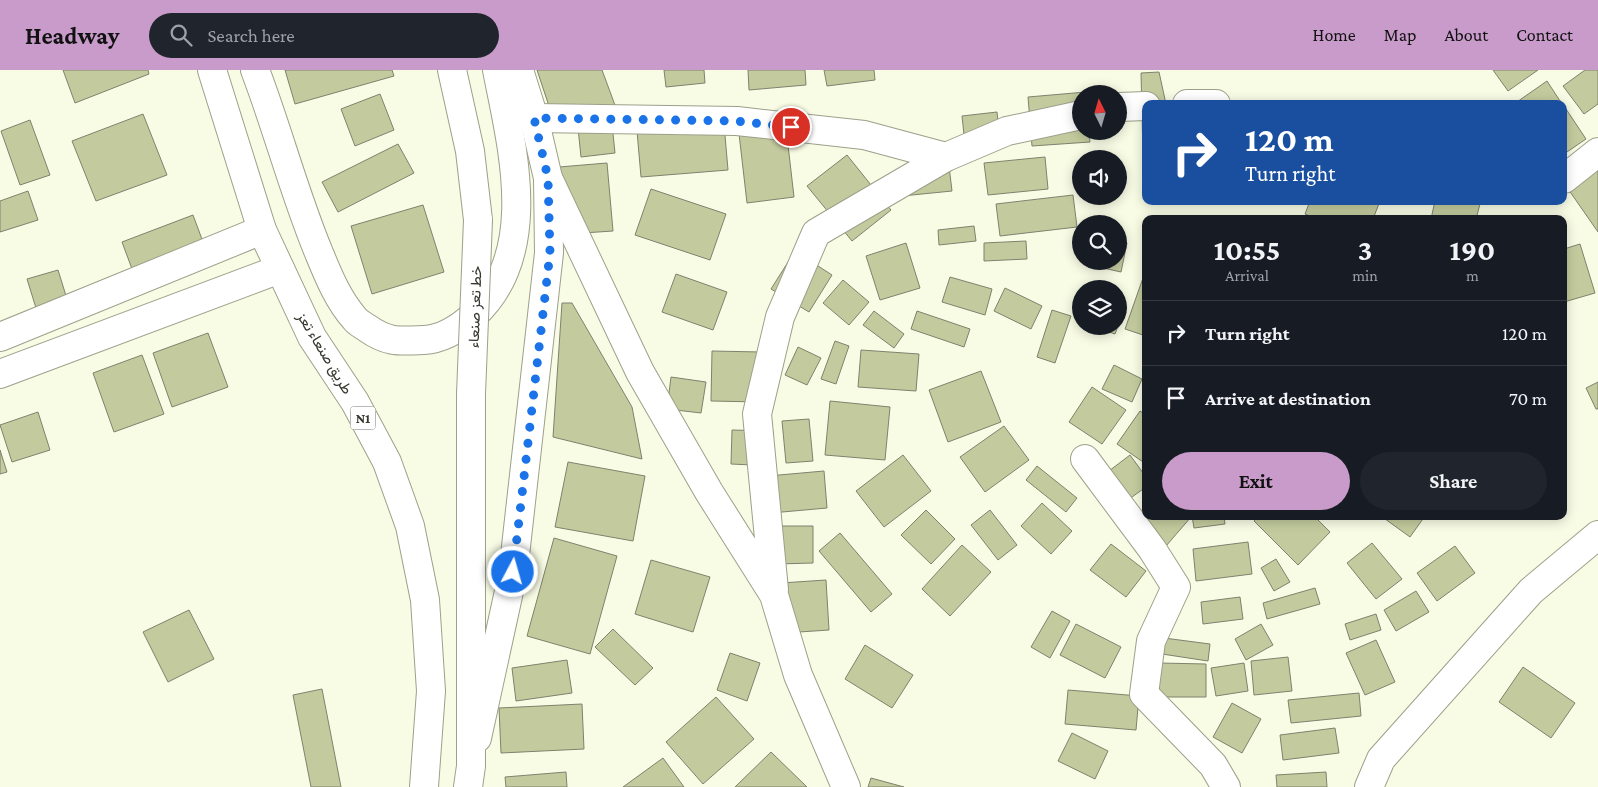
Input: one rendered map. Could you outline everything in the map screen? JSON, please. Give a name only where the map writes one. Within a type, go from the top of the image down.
[{"type":"main road","name":"طريق صنعاء تعز","points":[[212,70],[262,230],[312,337],[355,402],[387,462],[410,526],[425,600],[431,691],[424,787]]},
{"type":"main road","points":[[256,70],[306,221],[332,284],[355,320],[380,337],[402,341],[429,340],[447,334],[466,322],[482,307],[493,292],[512,248],[517,189],[514,155],[496,70]]},
{"type":"main road","name":"خط تعز صنعاء","points":[[452,70],[470,151],[478,220],[472,394],[469,776]]},
{"type":"main road","points":[[469,776],[513,572],[550,253],[548,178],[534,118],[519,70]]},
{"type":"main road","points":[[1128,107],[1142,106]]},
{"type":"main road","points":[[846,787],[798,674],[774,595],[757,414],[780,317],[816,233],[946,157],[1007,131],[1072,117]]},
{"type":"main road","points":[[534,118],[736,121],[864,135],[946,157]]},
{"type":"main road","points":[[1567,177],[1598,152]]},
{"type":"main road","points":[[548,178],[640,372],[709,492],[774,595]]},
{"type":"main road","points":[[0,337],[262,230]]},
{"type":"main road","points":[[0,374],[280,269]]},
{"type":"main road","points":[[1085,459],[1152,549],[1176,587],[1151,642],[1144,694],[1213,765],[1226,787]]},
{"type":"main road","points":[[1369,787],[1381,759],[1525,598],[1598,534]]},
{"type":"building","points":[[63,70],[148,70],[149,74],[75,103]]},
{"type":"building","points":[[285,70],[392,70],[394,76],[295,104]]},
{"type":"building","points":[[537,70],[602,70],[616,108],[551,112]]},
{"type":"building","points":[[664,70],[704,70],[705,83],[666,87]]},
{"type":"building","points":[[748,70],[805,70],[806,85],[749,90]]},
{"type":"building","points":[[824,70],[874,70],[875,80],[827,86]]},
{"type":"building","points":[[1493,70],[1538,70],[1508,91]]},
{"type":"building","points":[[1585,70],[1598,70],[1598,104],[1584,114],[1563,86]]},
{"type":"building","points":[[1159,72],[1165,100],[1142,100],[1142,114],[1141,73]]},
{"type":"building","points":[[1547,81],[1559,100],[1520,100]]},
{"type":"building","points":[[1072,93],[1072,140],[1090,140],[1090,142],[1032,146],[1028,97]]},
{"type":"building","points":[[380,94],[394,130],[355,146],[341,109]]},
{"type":"building","points":[[1567,110],[1586,139],[1567,152]]},
{"type":"building","points":[[997,112],[1000,140],[965,144],[962,116]]},
{"type":"building","points":[[143,114],[167,175],[96,201],[72,141]]},
{"type":"building","points":[[785,119],[794,197],[747,203],[738,125]]},
{"type":"building","points":[[30,120],[50,175],[20,185],[1,131]]},
{"type":"building","points":[[612,124],[615,153],[581,157],[578,128]]},
{"type":"building","points":[[724,124],[728,170],[641,177],[637,131]]},
{"type":"building","points":[[398,144],[414,173],[338,212],[322,182]]},
{"type":"building","points":[[847,155],[891,210],[852,241],[807,186]]},
{"type":"building","points":[[1045,157],[1048,189],[988,195],[984,163]]},
{"type":"building","points":[[607,163],[613,231],[553,235],[547,168]]},
{"type":"building","points":[[1598,164],[1598,232],[1567,187],[1567,185]]},
{"type":"building","points":[[949,166],[952,191],[902,196]]},
{"type":"building","points":[[651,189],[726,214],[710,260],[635,235]]},
{"type":"building","points":[[28,191],[38,220],[0,232],[0,201]]},
{"type":"building","points":[[1072,195],[1072,205],[1074,205],[1076,215],[1072,215],[1072,228],[1000,236],[996,204]]},
{"type":"building","points":[[423,205],[444,272],[372,294],[351,226]]},
{"type":"building","points":[[1308,205],[1378,205],[1375,215],[1305,214]]},
{"type":"building","points":[[1434,205],[1480,205],[1477,215],[1432,215]]},
{"type":"building","points":[[193,215],[206,250],[135,277],[122,242]]},
{"type":"building","points":[[974,226],[976,241],[939,245],[938,230]]},
{"type":"building","points":[[1026,241],[1027,259],[984,261],[984,243]]},
{"type":"building","points":[[906,243],[920,288],[880,300],[866,256]]},
{"type":"building","points":[[1580,244],[1595,293],[1567,301],[1567,248]]},
{"type":"building","points":[[795,251],[832,275],[809,312],[771,289]]},
{"type":"building","points":[[58,270],[67,299],[36,308],[27,279]]},
{"type":"building","points":[[676,274],[727,292],[713,330],[662,312]]},
{"type":"building","points":[[950,277],[992,289],[985,315],[942,302]]},
{"type":"building","points":[[843,280],[869,302],[849,325],[823,303]]},
{"type":"building","points":[[1142,281],[1142,335],[1127,330],[1127,323]]},
{"type":"building","points":[[1005,288],[1042,306],[1031,329],[994,311]]},
{"type":"building","points":[[562,303],[572,303],[632,407],[642,459],[553,437]]},
{"type":"building","points":[[1052,310],[1071,316],[1055,363],[1037,357]]},
{"type":"building","points":[[874,311],[904,334],[894,348],[863,325]]},
{"type":"building","points":[[917,311],[970,329],[964,347],[911,329]]},
{"type":"building","points":[[208,333],[228,387],[172,407],[153,353]]},
{"type":"building","points":[[835,341],[849,346],[836,384],[821,379]]},
{"type":"building","points":[[798,347],[821,358],[807,385],[785,375]]},
{"type":"building","points":[[861,350],[919,354],[916,391],[858,387]]},
{"type":"building","points":[[712,351],[761,352],[760,402],[711,401]]},
{"type":"building","points":[[142,355],[164,414],[114,432],[93,373]]},
{"type":"building","points":[[1114,365],[1142,379],[1132,402],[1102,389]]},
{"type":"building","points":[[981,371],[1001,422],[948,442],[929,390]]},
{"type":"building","points":[[671,377],[706,382],[701,413],[667,409]]},
{"type":"building","points":[[1598,382],[1598,409],[1596,409],[1586,388]]},
{"type":"building","points":[[1092,387],[1126,410],[1102,444],[1069,422]]},
{"type":"building","points":[[830,401],[890,407],[885,460],[825,455]]},
{"type":"building","points":[[1140,411],[1142,412],[1142,461],[1117,444]]},
{"type":"building","points":[[38,412],[50,450],[12,462],[0,425]]},
{"type":"building","points":[[809,419],[813,461],[786,463],[782,421]]},
{"type":"building","points":[[1004,426],[1029,460],[985,492],[960,457]]},
{"type":"building","points":[[732,430],[773,431],[773,466],[731,464]]},
{"type":"building","points":[[0,450],[7,472],[0,474]]},
{"type":"building","points":[[903,455],[931,491],[884,527],[856,491]]},
{"type":"building","points":[[1130,455],[1142,472],[1142,490],[1125,502],[1105,474]]},
{"type":"building","points":[[568,462],[645,476],[633,541],[555,527]]},
{"type":"building","points":[[1037,466],[1077,498],[1066,512],[1026,480]]},
{"type":"building","points":[[824,471],[827,508],[771,513],[768,476]]},
{"type":"building","points":[[1042,503],[1072,531],[1051,554],[1021,526]]},
{"type":"building","points":[[926,510],[955,539],[931,564],[901,535]]},
{"type":"building","points":[[990,510],[1017,545],[998,560],[971,525]]},
{"type":"building","points":[[1142,516],[1142,520],[1188,520],[1166,546],[1137,522]]},
{"type":"building","points":[[1193,520],[1224,520],[1225,524],[1194,528]]},
{"type":"building","points":[[1318,520],[1330,532],[1298,565],[1254,521]]},
{"type":"building","points":[[1387,520],[1422,520],[1410,537]]},
{"type":"building","points":[[777,526],[813,526],[813,563],[777,564]]},
{"type":"building","points":[[840,533],[892,594],[871,612],[819,551]]},
{"type":"building","points":[[554,538],[617,556],[590,654],[527,636]]},
{"type":"building","points":[[1248,542],[1252,574],[1196,581],[1193,549]]},
{"type":"building","points":[[1372,543],[1402,579],[1376,599],[1347,563]]},
{"type":"building","points":[[1111,544],[1146,571],[1126,597],[1090,570]]},
{"type":"building","points":[[962,545],[991,572],[950,616],[922,589]]},
{"type":"building","points":[[1455,546],[1475,573],[1437,601],[1417,573]]},
{"type":"building","points":[[1276,559],[1290,582],[1274,591],[1261,568]]},
{"type":"building","points":[[651,560],[710,577],[693,632],[635,614]]},
{"type":"building","points":[[826,580],[829,630],[784,633],[781,583]]},
{"type":"building","points":[[1315,588],[1320,604],[1267,619],[1263,603]]},
{"type":"building","points":[[1416,591],[1429,612],[1396,631],[1384,610]]},
{"type":"building","points":[[1240,597],[1243,619],[1203,624],[1201,602]]},
{"type":"building","points":[[189,610],[214,659],[168,682],[143,632]]},
{"type":"building","points":[[1052,611],[1070,621],[1050,658],[1031,647]]},
{"type":"building","points":[[1376,614],[1381,630],[1350,640],[1345,624]]},
{"type":"building","points":[[1076,624],[1121,647],[1105,678],[1060,655]]},
{"type":"building","points":[[1261,624],[1273,645],[1246,660],[1235,639]]},
{"type":"building","points":[[613,629],[653,668],[635,685],[595,647]]},
{"type":"building","points":[[1164,638],[1210,644],[1208,661],[1162,654]]},
{"type":"building","points":[[1376,640],[1395,682],[1365,695],[1346,653]]},
{"type":"building","points":[[865,645],[913,675],[892,708],[845,679]]},
{"type":"building","points":[[730,653],[760,663],[747,701],[717,690]]},
{"type":"building","points":[[1288,657],[1292,691],[1254,695],[1251,661]]},
{"type":"building","points":[[567,660],[572,693],[516,701],[512,668]]},
{"type":"building","points":[[1159,663],[1206,664],[1206,697],[1159,697]]},
{"type":"building","points":[[1244,663],[1248,691],[1216,696],[1211,668]]},
{"type":"building","points":[[1523,667],[1575,703],[1551,738],[1499,702]]},
{"type":"building","points":[[322,689],[341,787],[311,787],[293,695]]},
{"type":"building","points":[[1068,690],[1139,696],[1136,730],[1065,724]]},
{"type":"building","points":[[1359,693],[1361,716],[1291,723],[1288,700]]},
{"type":"building","points":[[716,697],[754,739],[703,784],[666,742]]},
{"type":"building","points":[[1232,703],[1261,719],[1242,753],[1213,737]]},
{"type":"building","points":[[582,704],[584,749],[501,753],[499,708]]},
{"type":"building","points":[[1335,728],[1339,753],[1283,760],[1280,735]]},
{"type":"building","points":[[1072,733],[1108,751],[1095,779],[1058,761]]},
{"type":"building","points":[[771,752],[807,787],[735,787]]},
{"type":"building","points":[[663,758],[684,787],[623,787]]},
{"type":"building","points":[[566,772],[567,787],[506,787],[505,777]]},
{"type":"building","points":[[1326,772],[1327,787],[1277,787],[1276,775]]},
{"type":"building","points":[[871,778],[904,787],[868,787]]},
{"type":"route","points":[[513,572],[550,253],[548,178],[534,118],[736,121],[791,127]]}]
